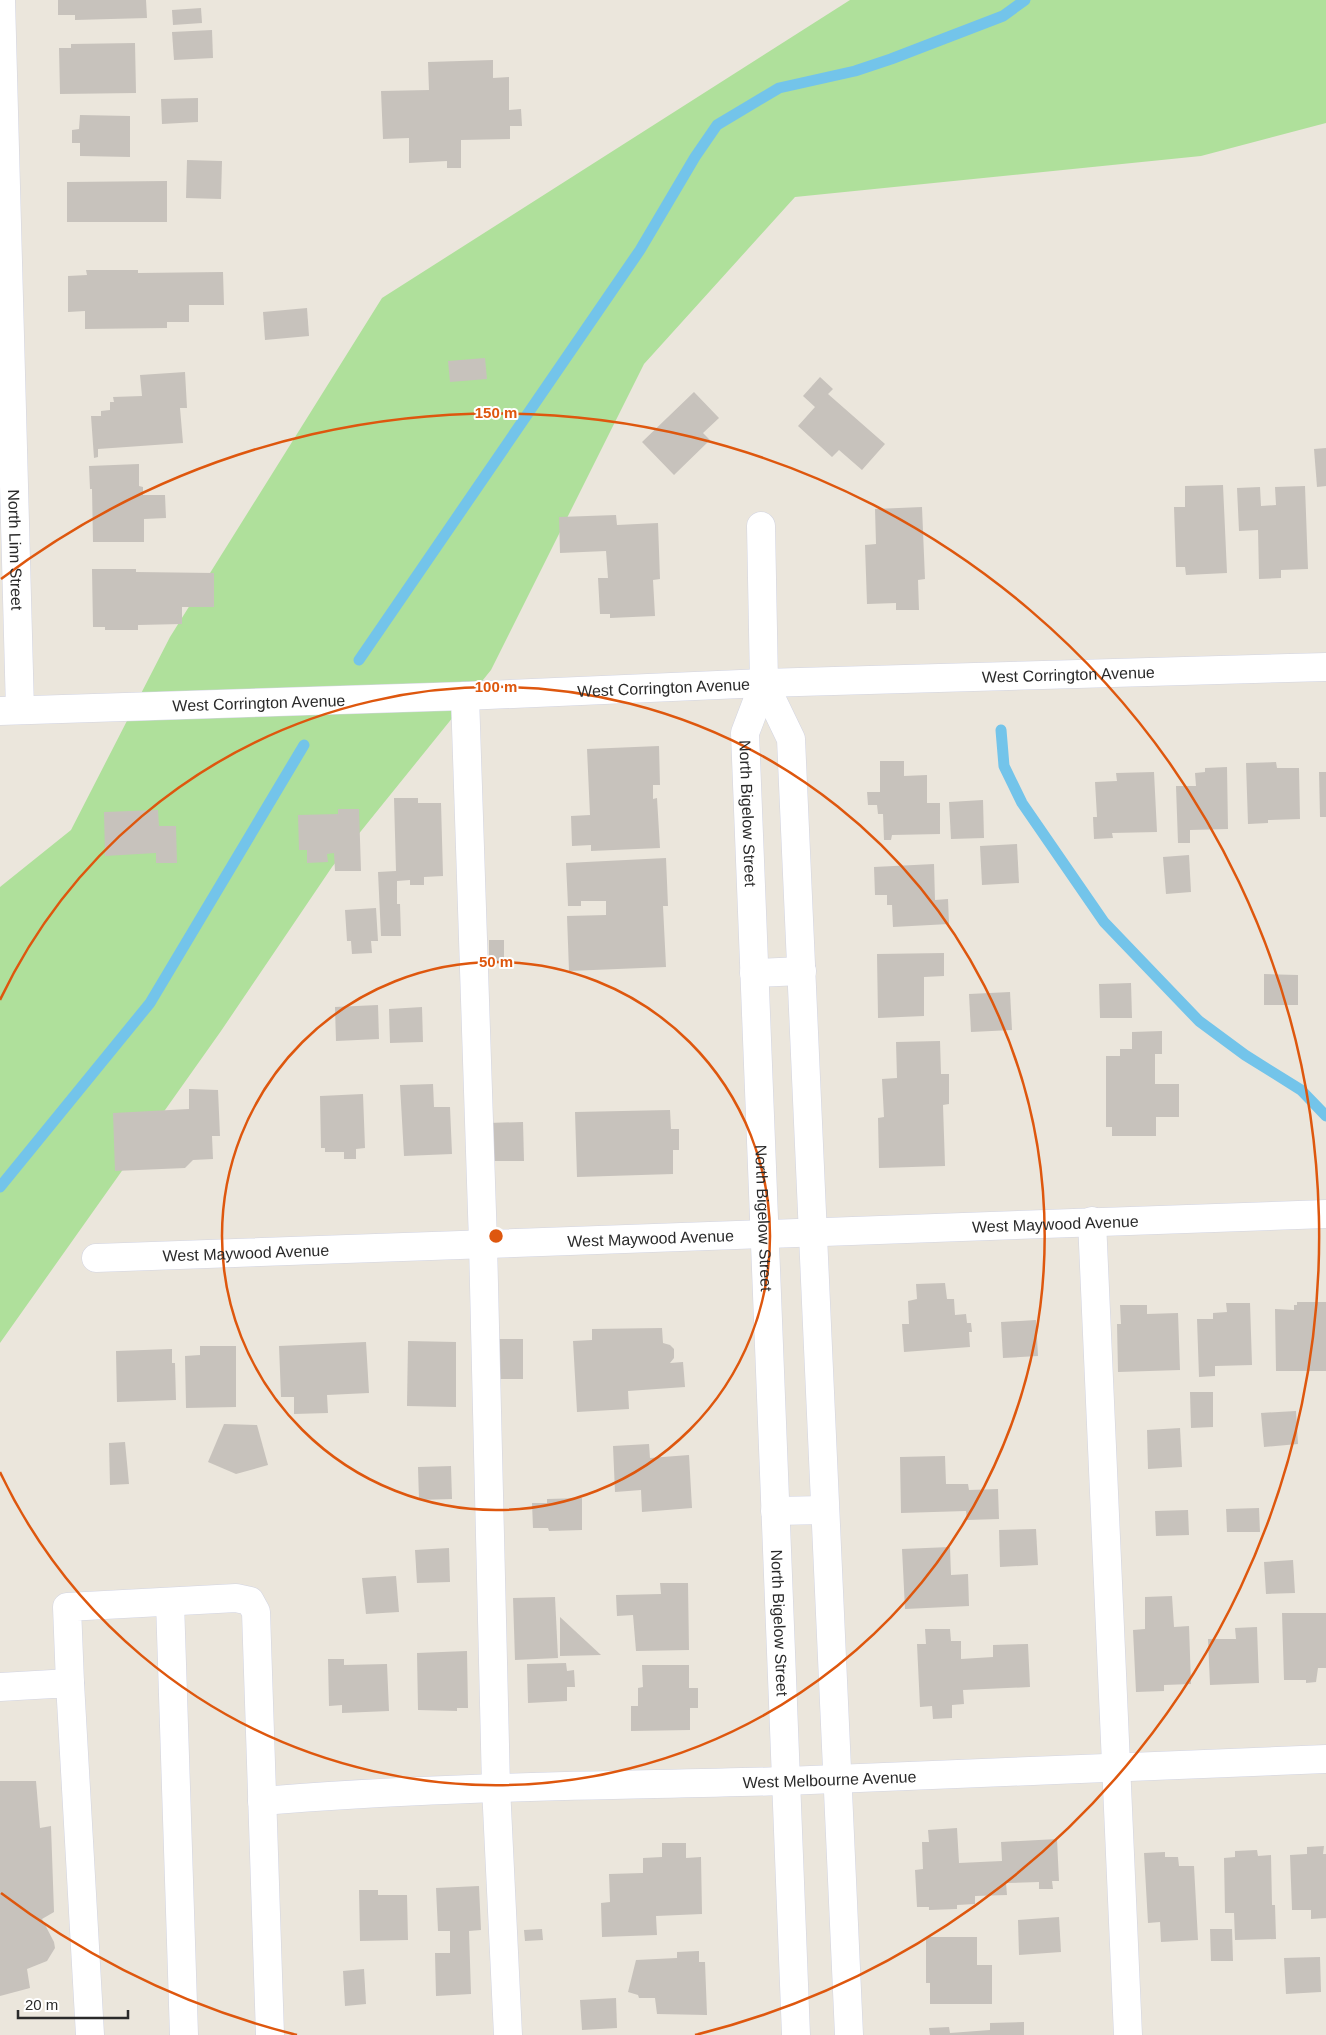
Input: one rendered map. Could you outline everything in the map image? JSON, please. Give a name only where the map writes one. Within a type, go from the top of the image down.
[{"type":"street","name":"North Linn Street","points":[[1,0],[10,711]]},
{"type":"street","points":[[761,526],[764,683],[791,739],[814,1233],[836,1779],[849,2035]]},
{"type":"street","name":"West Corrington Avenue","points":[[10,711],[465,696],[764,683],[1326,667]]},
{"type":"street","name":"North Bigelow Street","points":[[764,683],[746,734],[796,2035]]},
{"type":"street","points":[[465,696],[483,1244],[496,1787],[508,2035]]},
{"type":"street","points":[[754,973],[802,971]]},
{"type":"street","name":"West Maywood Avenue","points":[[96,1258],[1326,1214]]},
{"type":"street","points":[[1092,1221],[1128,2035]]},
{"type":"street","points":[[775,1511],[825,1510]]},
{"type":"street","points":[[90,2035],[67,1606],[236,1598],[250,1601],[256,1612],[270,2035]]},
{"type":"street","points":[[170,1602],[184,2035]]},
{"type":"street","points":[[0,1687],[70,1683]]},
{"type":"street","name":"West Melbourne Avenue","points":[[262,1801],[332,1795],[496,1787],[786,1781],[1117,1766],[1326,1759]]},
{"type":"green space","points":[[850,0],[1326,0],[1326,123],[1201,156],[795,197],[644,364],[491,670],[332,867],[221,1031],[0,1343],[0,887],[71,830],[170,637],[382,298]]},
{"type":"building","points":[[58,0],[146,0],[147,18],[75,20],[75,15],[58,15]]},
{"type":"building","points":[[201,8],[202,23],[173,25],[172,10]]},
{"type":"building","points":[[212,30],[213,58],[174,60],[172,32]]},
{"type":"building","points":[[135,43],[136,93],[60,94],[59,48],[71,48],[71,44]]},
{"type":"building","points":[[493,60],[493,78],[509,77],[509,110],[521,109],[522,126],[510,126],[510,139],[461,140],[461,168],[447,168],[447,161],[409,163],[409,138],[383,139],[381,91],[429,90],[428,62]]},
{"type":"building","points":[[198,98],[198,122],[162,124],[161,99]]},
{"type":"building","points":[[80,115],[130,116],[130,157],[80,156],[80,143],[72,143],[72,130],[79,129]]},
{"type":"building","points":[[187,160],[222,161],[221,199],[186,198]]},
{"type":"building","points":[[167,181],[167,222],[67,222],[67,182]]},
{"type":"building","points":[[86,270],[138,270],[138,273],[223,272],[224,305],[189,305],[189,322],[167,322],[167,328],[85,329],[85,311],[68,312],[68,276],[87,275]]},
{"type":"building","points":[[307,308],[309,336],[265,340],[263,312]]},
{"type":"building","points":[[485,358],[487,379],[450,382],[448,361]]},
{"type":"building","points":[[185,372],[187,408],[180,408],[183,443],[98,449],[98,457],[94,458],[91,416],[101,416],[101,411],[110,410],[110,402],[114,402],[113,397],[142,396],[140,375]]},
{"type":"building","points":[[820,377],[833,389],[828,394],[885,444],[862,470],[839,450],[832,457],[798,426],[815,407],[803,396]]},
{"type":"building","points":[[694,392],[719,418],[703,433],[710,440],[674,475],[642,442]]},
{"type":"building","points":[[1326,448],[1326,486],[1317,487],[1314,449]]},
{"type":"building","points":[[139,464],[139,486],[143,487],[143,495],[165,495],[166,518],[144,519],[144,542],[93,542],[92,489],[90,489],[89,466]]},
{"type":"building","points":[[1223,485],[1227,573],[1186,575],[1185,567],[1176,567],[1174,507],[1185,507],[1185,486]]},
{"type":"building","points":[[1305,486],[1308,569],[1281,570],[1281,578],[1259,579],[1258,530],[1239,531],[1237,488],[1260,487],[1261,506],[1276,505],[1275,487]]},
{"type":"building","points":[[922,507],[925,579],[918,580],[919,610],[896,610],[896,603],[867,604],[865,545],[876,544],[875,509]]},
{"type":"building","points":[[616,515],[617,525],[658,523],[660,579],[653,580],[655,616],[610,618],[610,614],[600,614],[598,578],[608,578],[606,551],[560,553],[559,517]]},
{"type":"building","points":[[92,569],[136,569],[136,572],[214,573],[214,607],[182,607],[182,624],[138,625],[138,630],[105,630],[105,627],[93,627]]},
{"type":"building","points":[[659,746],[660,785],[653,785],[653,799],[657,798],[660,848],[591,851],[591,845],[572,846],[571,816],[590,815],[587,749]]},
{"type":"building","points":[[880,761],[904,761],[904,776],[927,775],[927,803],[940,803],[940,834],[892,835],[891,840],[884,840],[883,814],[878,814],[877,805],[868,805],[867,792],[880,792]]},
{"type":"building","points":[[1276,762],[1277,768],[1299,768],[1300,819],[1268,820],[1268,823],[1248,824],[1246,763]]},
{"type":"building","points":[[1227,767],[1228,829],[1190,830],[1190,843],[1178,843],[1176,786],[1196,786],[1195,773],[1205,772],[1205,768]]},
{"type":"building","points":[[1154,772],[1157,832],[1112,833],[1113,838],[1094,839],[1093,817],[1097,817],[1095,782],[1117,781],[1116,773]]},
{"type":"building","points":[[1319,772],[1326,772],[1326,817],[1320,817]]},
{"type":"building","points":[[394,798],[418,798],[418,803],[441,803],[443,876],[424,877],[424,885],[410,885],[410,880],[397,881],[397,904],[400,904],[401,936],[381,936],[378,872],[396,871]]},
{"type":"building","points":[[983,800],[984,838],[951,839],[949,802]]},
{"type":"building","points":[[338,809],[359,809],[361,871],[335,871],[334,853],[327,854],[328,862],[307,863],[307,850],[299,850],[298,815],[338,814]]},
{"type":"building","points":[[158,810],[159,826],[176,826],[177,863],[156,863],[156,853],[105,856],[104,812]]},
{"type":"building","points":[[1017,844],[1019,883],[982,885],[980,846]]},
{"type":"building","points":[[1189,855],[1191,892],[1166,894],[1163,857]]},
{"type":"building","points":[[666,858],[668,906],[663,906],[666,967],[569,971],[567,916],[606,915],[606,901],[581,901],[581,906],[568,906],[566,863]]},
{"type":"building","points":[[934,864],[935,900],[948,899],[949,924],[893,927],[892,905],[887,905],[887,895],[875,895],[874,867]]},
{"type":"building","points":[[376,908],[378,941],[371,941],[372,953],[352,954],[351,941],[347,941],[345,910]]},
{"type":"building","points":[[489,940],[504,940],[504,963],[489,964]]},
{"type":"building","points":[[944,953],[944,976],[924,977],[924,1016],[878,1018],[877,954]]},
{"type":"building","points":[[1264,974],[1298,975],[1298,1005],[1264,1005]]},
{"type":"building","points":[[1131,983],[1132,1018],[1100,1018],[1099,984]]},
{"type":"building","points":[[1010,992],[1012,1030],[971,1032],[969,994]]},
{"type":"building","points":[[378,1005],[379,1039],[336,1041],[335,1007]]},
{"type":"building","points":[[422,1007],[423,1042],[390,1043],[389,1009]]},
{"type":"building","points":[[1162,1031],[1162,1054],[1155,1054],[1155,1084],[1179,1084],[1179,1117],[1156,1117],[1156,1136],[1112,1136],[1112,1127],[1106,1127],[1106,1056],[1120,1056],[1120,1049],[1132,1049],[1132,1032]]},
{"type":"building","points":[[940,1041],[941,1074],[949,1074],[949,1104],[943,1105],[945,1166],[879,1168],[878,1118],[884,1117],[882,1079],[897,1078],[896,1042]]},
{"type":"building","points":[[433,1084],[434,1107],[450,1107],[452,1154],[404,1156],[400,1085]]},
{"type":"building","points":[[189,1089],[218,1090],[220,1136],[212,1136],[213,1159],[193,1160],[185,1168],[115,1171],[113,1113],[189,1109]]},
{"type":"building","points":[[363,1094],[365,1148],[356,1149],[356,1159],[344,1159],[344,1152],[325,1152],[325,1148],[321,1148],[320,1096]]},
{"type":"building","points":[[670,1110],[671,1129],[679,1129],[679,1150],[673,1150],[673,1174],[577,1177],[575,1112]]},
{"type":"building","points":[[523,1122],[524,1161],[488,1161],[488,1123]]},
{"type":"building","points":[[945,1283],[947,1299],[954,1299],[955,1315],[966,1314],[967,1323],[971,1323],[972,1332],[969,1332],[970,1347],[904,1352],[902,1324],[909,1324],[908,1301],[917,1299],[916,1284]]},
{"type":"building","points":[[1297,1302],[1326,1302],[1326,1371],[1276,1371],[1275,1309],[1294,1310],[1294,1305],[1297,1305]]},
{"type":"building","points":[[1226,1303],[1250,1303],[1252,1365],[1215,1366],[1215,1376],[1199,1377],[1197,1319],[1213,1319],[1213,1313],[1227,1312]]},
{"type":"building","points":[[1120,1305],[1147,1305],[1147,1314],[1178,1313],[1180,1370],[1118,1372],[1117,1324],[1121,1324]]},
{"type":"building","points":[[1036,1320],[1038,1356],[1003,1358],[1001,1322]]},
{"type":"building","points":[[662,1328],[663,1343],[670,1345],[674,1349],[674,1358],[670,1363],[683,1362],[685,1387],[628,1391],[629,1409],[577,1412],[573,1341],[592,1340],[592,1329]]},
{"type":"building","points":[[497,1339],[523,1339],[523,1379],[497,1379]]},
{"type":"building","points":[[408,1341],[456,1342],[456,1407],[407,1406]]},
{"type":"building","points":[[366,1342],[369,1393],[327,1395],[328,1413],[294,1414],[294,1397],[281,1397],[279,1346]]},
{"type":"building","points":[[200,1346],[236,1346],[236,1407],[186,1408],[185,1356],[200,1355]]},
{"type":"building","points":[[172,1349],[172,1363],[175,1363],[176,1400],[117,1402],[116,1351]]},
{"type":"building","points":[[1190,1392],[1213,1392],[1213,1427],[1191,1428]]},
{"type":"building","points":[[1296,1411],[1298,1444],[1264,1447],[1261,1413]]},
{"type":"building","points":[[224,1424],[257,1425],[268,1465],[236,1474],[208,1462]]},
{"type":"building","points":[[1180,1428],[1182,1467],[1148,1469],[1147,1430]]},
{"type":"building","points":[[125,1442],[129,1484],[110,1485],[109,1443]]},
{"type":"building","points":[[649,1444],[650,1458],[689,1455],[692,1508],[642,1512],[641,1490],[615,1492],[613,1446]]},
{"type":"building","points":[[945,1456],[946,1484],[968,1484],[969,1490],[998,1489],[999,1519],[967,1520],[966,1511],[901,1513],[900,1457]]},
{"type":"building","points":[[451,1466],[452,1499],[419,1500],[418,1467]]},
{"type":"building","points":[[582,1498],[582,1530],[549,1531],[548,1528],[533,1528],[532,1503],[547,1503],[547,1499]]},
{"type":"building","points":[[1259,1508],[1260,1532],[1227,1532],[1226,1509]]},
{"type":"building","points":[[1188,1510],[1189,1535],[1156,1536],[1155,1511]]},
{"type":"building","points":[[1036,1529],[1038,1565],[1000,1567],[999,1530]]},
{"type":"building","points":[[950,1547],[951,1575],[968,1574],[969,1606],[905,1609],[902,1549]]},
{"type":"building","points":[[449,1548],[450,1582],[417,1583],[415,1550]]},
{"type":"building","points":[[1293,1560],[1295,1593],[1266,1594],[1264,1562]]},
{"type":"building","points":[[396,1576],[399,1612],[366,1614],[362,1578]]},
{"type":"building","points":[[660,1583],[688,1583],[689,1650],[636,1651],[633,1615],[617,1616],[616,1595],[661,1594]]},
{"type":"building","points":[[1172,1596],[1174,1627],[1189,1626],[1191,1684],[1164,1685],[1164,1691],[1136,1692],[1133,1630],[1145,1629],[1145,1597]]},
{"type":"building","points":[[555,1597],[558,1658],[515,1660],[513,1598]]},
{"type":"building","points":[[1282,1613],[1326,1613],[1326,1668],[1318,1668],[1316,1682],[1306,1683],[1306,1680],[1284,1680]]},
{"type":"building","points":[[560,1617],[601,1655],[560,1656]]},
{"type":"building","points":[[1257,1627],[1259,1683],[1210,1685],[1208,1639],[1236,1639],[1235,1628]]},
{"type":"building","points":[[925,1629],[950,1629],[951,1641],[961,1641],[961,1659],[993,1657],[993,1645],[1028,1644],[1030,1687],[963,1690],[964,1704],[952,1705],[952,1718],[933,1719],[932,1706],[920,1707],[917,1644],[926,1644]]},
{"type":"building","points":[[467,1651],[468,1708],[457,1708],[457,1711],[418,1710],[417,1653]]},
{"type":"building","points":[[328,1659],[344,1659],[344,1665],[387,1664],[389,1711],[342,1713],[342,1705],[329,1706]]},
{"type":"building","points":[[566,1663],[567,1671],[574,1670],[575,1687],[567,1687],[567,1701],[528,1703],[527,1664]]},
{"type":"building","points":[[642,1665],[689,1665],[689,1688],[698,1688],[698,1708],[690,1708],[690,1730],[631,1731],[631,1706],[638,1706],[638,1688],[643,1687]]},
{"type":"building","points":[[0,1781],[36,1781],[40,1828],[51,1826],[54,1912],[42,1919],[54,1942],[55,1948],[47,1961],[27,1969],[30,1988],[0,1996]]},
{"type":"building","points":[[957,1828],[959,1863],[1002,1861],[1001,1842],[1057,1839],[1059,1881],[1052,1881],[1053,1889],[1039,1889],[1039,1882],[1006,1883],[1007,1895],[975,1896],[975,1904],[957,1905],[957,1909],[929,1910],[929,1907],[917,1907],[915,1870],[923,1869],[922,1842],[929,1842],[928,1830]]},
{"type":"building","points":[[662,1843],[686,1843],[686,1858],[701,1857],[702,1914],[656,1916],[657,1935],[602,1937],[601,1903],[610,1902],[609,1874],[643,1873],[643,1858],[662,1857]]},
{"type":"building","points":[[1324,1846],[1323,1854],[1326,1854],[1326,1918],[1311,1919],[1311,1910],[1292,1910],[1290,1855],[1307,1854],[1307,1847]]},
{"type":"building","points":[[1257,1850],[1258,1856],[1271,1855],[1272,1905],[1275,1905],[1276,1939],[1235,1940],[1234,1913],[1225,1913],[1224,1858],[1235,1857],[1235,1851]]},
{"type":"building","points":[[1165,1852],[1165,1857],[1178,1857],[1179,1866],[1194,1866],[1198,1940],[1161,1942],[1160,1922],[1148,1923],[1144,1853]]},
{"type":"building","points":[[479,1886],[481,1930],[469,1931],[471,1994],[436,1996],[435,1953],[450,1953],[450,1931],[438,1931],[436,1888]]},
{"type":"building","points":[[359,1890],[378,1890],[378,1895],[407,1895],[408,1940],[360,1941]]},
{"type":"building","points":[[1059,1917],[1061,1952],[1019,1955],[1018,1920]]},
{"type":"building","points":[[542,1929],[543,1940],[525,1941],[524,1930]]},
{"type":"building","points":[[1210,1929],[1232,1929],[1233,1961],[1211,1961]]},
{"type":"building","points":[[926,1937],[977,1937],[977,1965],[992,1965],[992,2004],[930,2004],[930,1983],[926,1983]]},
{"type":"building","points":[[699,1951],[699,1962],[705,1962],[707,2015],[657,2014],[655,1998],[639,1998],[638,1995],[628,1992],[636,1960],[677,1958],[677,1952]]},
{"type":"building","points":[[1320,1957],[1321,1992],[1286,1994],[1284,1958]]},
{"type":"building","points":[[364,1969],[366,2004],[345,2006],[343,1971]]},
{"type":"building","points":[[616,1998],[617,2028],[582,2030],[580,2000]]},
{"type":"building","points":[[1024,2022],[1024,2035],[930,2035],[929,2028],[949,2027],[950,2033],[990,2030],[990,2023]]},
{"type":"waterway","points":[[359,660],[640,250],[695,157],[717,125],[779,88],[855,71],[891,59],[1003,16],[1025,0]]},
{"type":"waterway","points":[[1001,730],[1004,766],[1022,803],[1104,922],[1199,1021],[1245,1055],[1301,1090],[1326,1116]]},
{"type":"waterway","points":[[0,1187],[150,1003],[304,745]]}]
